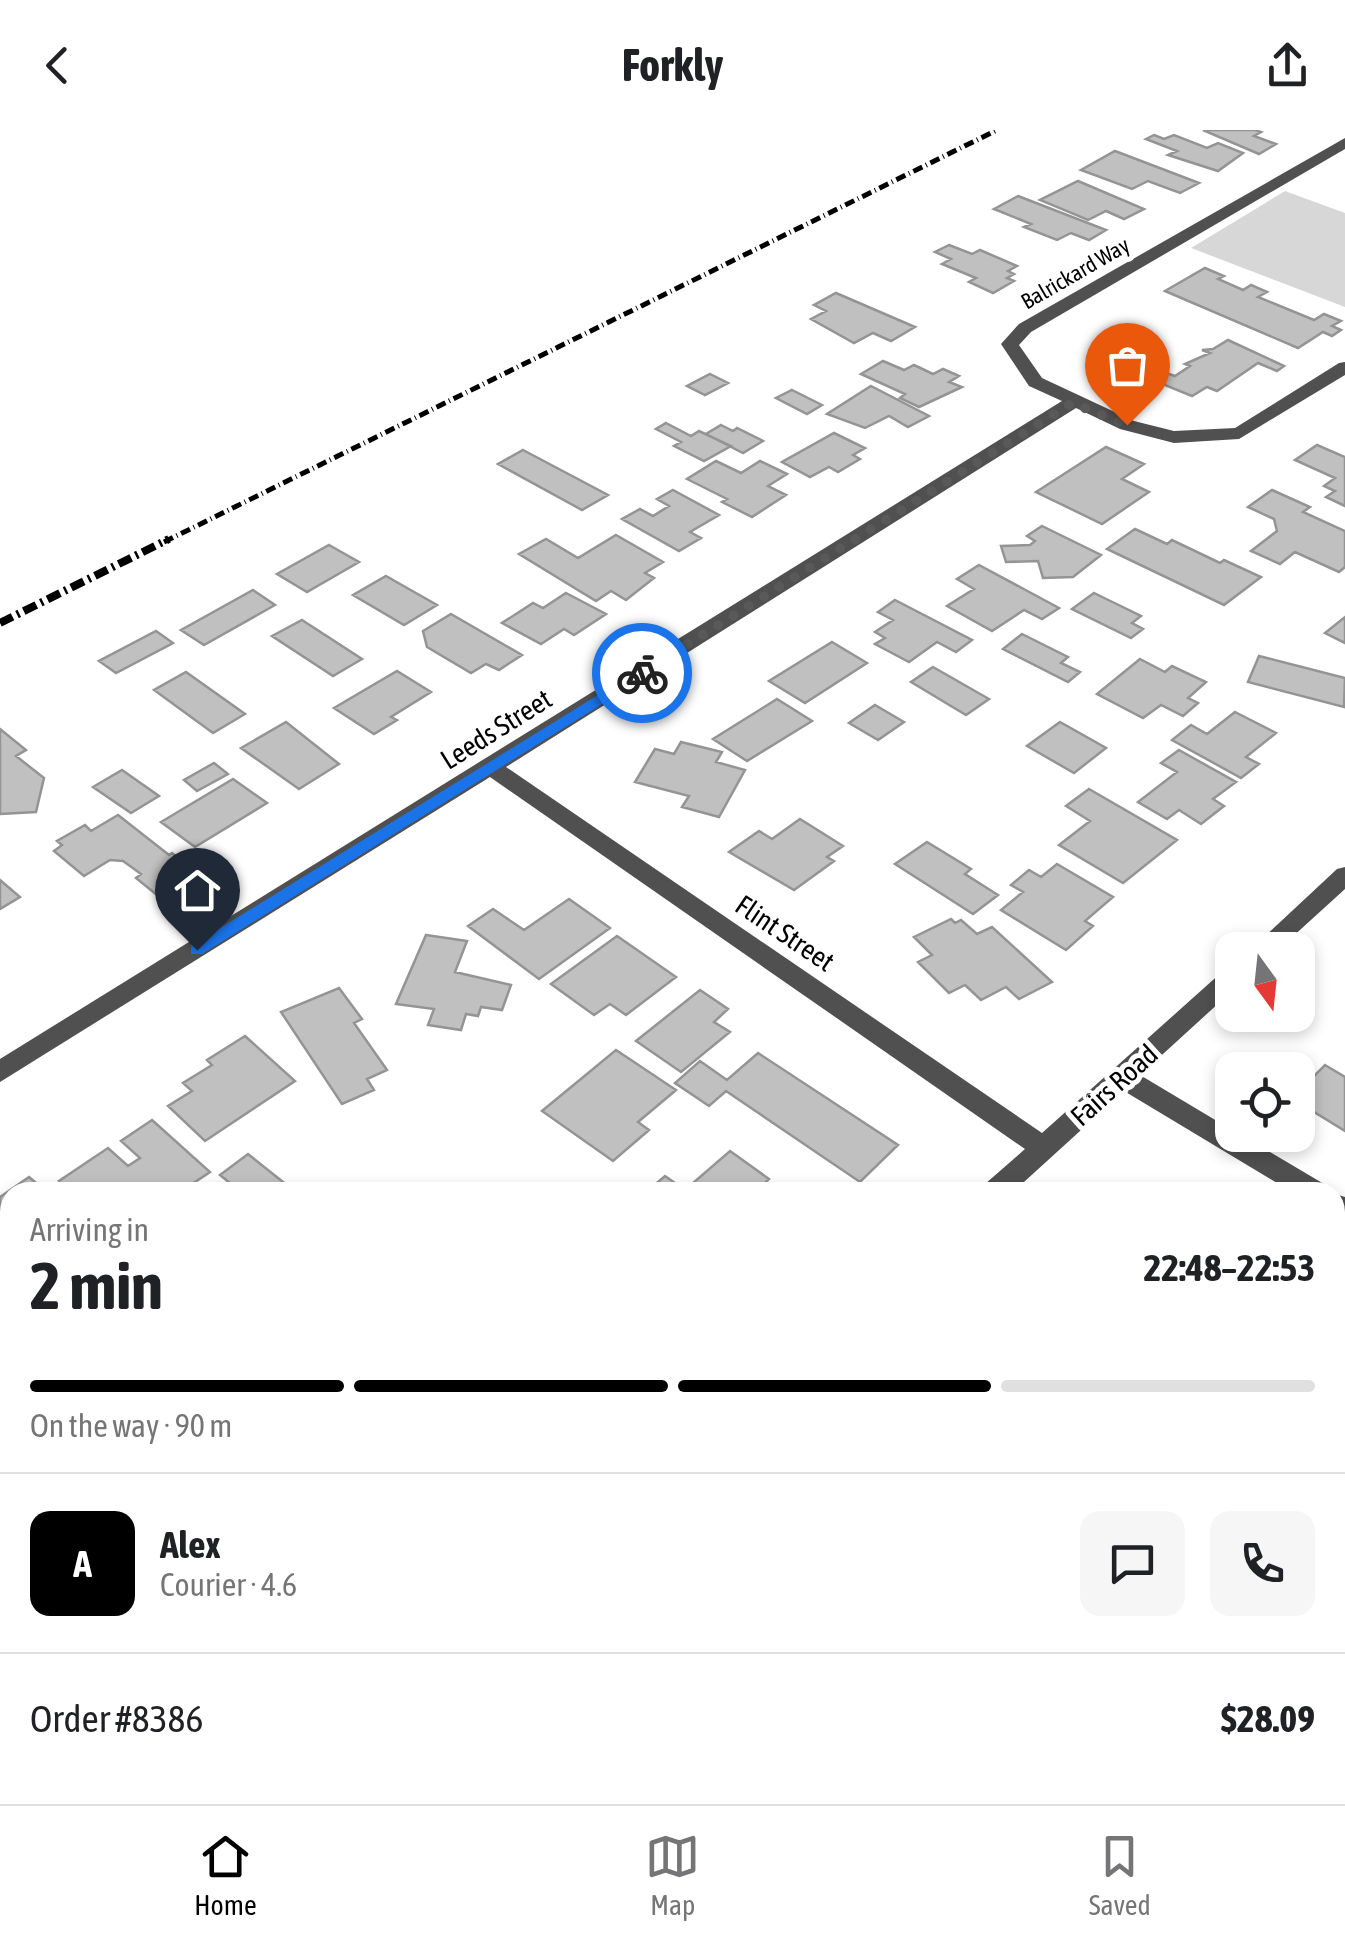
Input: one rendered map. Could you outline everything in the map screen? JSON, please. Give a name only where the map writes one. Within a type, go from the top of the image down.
[{"type":"street","name":"Balrickard Way","points":[[1345,143],[1025,328],[1010,344],[1035,382],[1072,403],[1127,425],[1174,437],[1239,433],[1345,367]]},
{"type":"street","name":"Leeds Street","points":[[0,1072],[1072,403]]},
{"type":"street","name":"Flint Street","points":[[492,768],[1044,1148]]},
{"type":"street","points":[[1282,932],[1345,875]]},
{"type":"street","name":"Fairs Road","points":[[1006,1182],[1215,992]]},
{"type":"street","points":[[1122,1077],[1297,1182]]},
{"type":"shaded area","points":[[1285,191],[1345,213],[1345,307],[1191,248]]},
{"type":"building","points":[[1203,130],[1255,130],[1261,132],[1254,136],[1276,144],[1259,154]]},
{"type":"building","points":[[1154,135],[1164,139],[1174,135],[1207,148],[1218,143],[1243,153],[1218,171],[1168,155],[1177,151],[1146,139]]},
{"type":"building","points":[[1115,151],[1199,183],[1180,193],[1148,181],[1132,189],[1081,170]]},
{"type":"building","points":[[1078,181],[1144,209],[1124,219],[1106,211],[1088,220],[1040,200]]},
{"type":"building","points":[[1018,196],[1106,230],[1089,240],[1071,233],[1057,240],[994,209]]},
{"type":"building","points":[[949,245],[972,254],[980,250],[1017,266],[1008,271],[1014,274],[1007,278],[1014,281],[993,293],[969,282],[976,278],[942,264],[951,259],[935,252]]},
{"type":"building","points":[[1205,268],[1224,276],[1218,279],[1243,290],[1251,285],[1267,292],[1258,297],[1314,320],[1324,314],[1341,321],[1332,326],[1341,330],[1332,336],[1323,332],[1298,348],[1165,291]]},
{"type":"building","points":[[836,293],[915,327],[891,341],[873,333],[854,343],[811,319],[826,311],[814,305]]},
{"type":"building","points":[[1228,340],[1284,366],[1277,371],[1258,363],[1217,391],[1207,387],[1192,396],[1155,381],[1166,373],[1175,376],[1190,366],[1185,364],[1210,353],[1202,350],[1213,349]]},
{"type":"building","points":[[883,361],[904,370],[914,365],[933,374],[943,369],[959,376],[949,382],[962,387],[919,407],[900,398],[905,394],[861,374]]},
{"type":"building","points":[[710,374],[728,383],[705,395],[687,386]]},
{"type":"building","points":[[871,386],[929,416],[908,427],[889,416],[865,428],[827,414]]},
{"type":"building","points":[[792,390],[822,405],[807,414],[776,398]]},
{"type":"building","points":[[666,423],[691,436],[699,431],[731,446],[704,461],[674,446],[681,442],[656,429]]},
{"type":"building","points":[[721,425],[763,441],[743,453],[706,434]]},
{"type":"building","points":[[834,433],[865,448],[853,455],[860,459],[838,472],[829,467],[810,477],[782,462]]},
{"type":"building","points":[[1317,445],[1345,457],[1345,506],[1326,497],[1335,491],[1324,486],[1335,478],[1295,460]]},
{"type":"building","points":[[1106,447],[1144,464],[1122,479],[1149,492],[1102,524],[1036,492]]},
{"type":"building","points":[[523,450],[608,495],[582,510],[498,464]]},
{"type":"building","points":[[716,461],[741,473],[760,461],[787,474],[768,486],[786,495],[752,517],[687,479]]},
{"type":"building","points":[[673,490],[719,515],[690,532],[701,538],[679,551],[622,519],[640,509],[653,516],[669,506],[657,499]]},
{"type":"building","points":[[1272,490],[1310,507],[1303,512],[1345,531],[1345,567],[1339,572],[1295,552],[1280,564],[1251,551],[1277,531],[1274,519],[1248,507]]},
{"type":"building","points":[[1042,526],[1101,555],[1073,577],[1043,578],[1038,561],[1006,562],[1001,546],[1030,545],[1035,541],[1027,536]]},
{"type":"building","points":[[1135,529],[1261,577],[1224,605],[1107,549]]},
{"type":"building","points":[[616,535],[663,562],[645,573],[654,578],[626,600],[611,591],[596,601],[519,554],[546,539],[578,558]]},
{"type":"building","points":[[329,545],[359,562],[307,592],[277,574]]},
{"type":"building","points":[[979,565],[1059,608],[1042,619],[1024,610],[992,631],[947,606],[974,589],[957,579]]},
{"type":"building","points":[[386,576],[437,605],[404,625],[353,595]]},
{"type":"building","points":[[253,590],[275,605],[204,645],[181,630]]},
{"type":"building","points":[[566,593],[606,614],[574,635],[564,629],[541,644],[502,623],[533,603],[543,608]]},
{"type":"building","points":[[1094,593],[1141,616],[1132,623],[1143,629],[1131,638],[1072,609]]},
{"type":"building","points":[[895,600],[972,640],[956,652],[937,642],[909,662],[875,644],[885,638],[875,632],[893,620],[878,612]]},
{"type":"building","points":[[451,614],[522,655],[499,670],[486,664],[471,673],[427,647],[423,631]]},
{"type":"building","points":[[1345,617],[1345,643],[1325,633]]},
{"type":"building","points":[[302,620],[362,659],[333,676],[272,636]]},
{"type":"building","points":[[156,631],[173,643],[116,673],[99,661]]},
{"type":"building","points":[[1022,634],[1068,657],[1061,663],[1080,672],[1068,682],[1003,649]]},
{"type":"building","points":[[832,642],[867,663],[805,703],[769,681]]},
{"type":"building","points":[[1259,656],[1345,678],[1344,707],[1248,682]]},
{"type":"building","points":[[1140,659],[1165,672],[1172,666],[1206,682],[1188,698],[1198,703],[1183,716],[1161,705],[1143,718],[1097,694]]},
{"type":"building","points":[[933,667],[989,699],[966,715],[911,682]]},
{"type":"building","points":[[397,671],[431,692],[391,717],[397,720],[374,734],[334,708]]},
{"type":"building","points":[[186,672],[245,714],[213,733],[154,690]]},
{"type":"building","points":[[777,699],[812,721],[747,761],[713,739]]},
{"type":"building","points":[[875,705],[904,722],[878,740],[849,723]]},
{"type":"building","points":[[1235,712],[1276,733],[1246,757],[1259,764],[1241,778],[1172,740],[1191,725],[1207,734]]},
{"type":"building","points":[[286,722],[339,764],[299,789],[241,748]]},
{"type":"building","points":[[1060,722],[1106,748],[1074,773],[1027,746]]},
{"type":"building","points":[[0,729],[26,750],[16,756],[44,778],[36,812],[0,814]]},
{"type":"building","points":[[681,742],[722,752],[716,762],[745,770],[719,817],[682,807],[689,796],[635,782],[655,749],[674,754]]},
{"type":"building","points":[[1179,750],[1236,782],[1213,799],[1224,806],[1201,824],[1179,810],[1167,819],[1138,802],[1177,772],[1161,763]]},
{"type":"building","points":[[214,763],[228,774],[197,791],[184,780]]},
{"type":"building","points":[[122,770],[159,796],[131,813],[93,787]]},
{"type":"building","points":[[233,779],[267,803],[195,847],[161,822]]},
{"type":"building","points":[[1089,789],[1177,840],[1123,883],[1059,845],[1090,821],[1066,806]]},
{"type":"building","points":[[118,815],[206,880],[168,904],[136,878],[141,874],[123,861],[110,860],[84,876],[54,851],[62,845],[57,841],[85,825],[91,831]]},
{"type":"building","points":[[800,819],[843,846],[827,857],[834,861],[794,890],[729,852],[759,831],[772,839]]},
{"type":"building","points":[[927,842],[971,869],[965,874],[998,895],[973,914],[895,864]]},
{"type":"building","points":[[1057,864],[1113,897],[1085,921],[1093,926],[1066,950],[1001,910],[1023,892],[1011,885],[1029,870],[1041,877]]},
{"type":"building","points":[[0,880],[20,897],[0,909]]},
{"type":"building","points":[[569,899],[610,928],[539,979],[468,926],[493,909],[524,930]]},
{"type":"building","points":[[951,919],[955,923],[961,920],[977,934],[992,927],[1052,982],[1019,999],[1006,987],[981,1000],[965,985],[949,993],[918,962],[932,955],[914,937]]},
{"type":"building","points":[[426,935],[467,941],[455,972],[511,985],[502,1010],[481,1007],[478,1016],[466,1014],[461,1030],[428,1025],[434,1009],[396,1004]]},
{"type":"building","points":[[617,936],[676,977],[626,1015],[610,1004],[594,1015],[551,984]]},
{"type":"building","points":[[339,988],[362,1019],[354,1023],[387,1070],[367,1079],[374,1090],[342,1104],[281,1012]]},
{"type":"building","points":[[700,990],[728,1009],[714,1022],[730,1032],[681,1072],[636,1041]]},
{"type":"building","points":[[245,1036],[295,1081],[205,1141],[168,1106],[192,1091],[183,1083],[212,1065],[207,1060]]},
{"type":"building","points":[[616,1050],[676,1090],[638,1122],[649,1130],[613,1161],[542,1111]]},
{"type":"building","points":[[758,1053],[898,1145],[860,1182],[726,1091],[709,1106],[675,1083],[700,1061],[727,1080]]},
{"type":"building","points":[[1325,1065],[1345,1077],[1345,1131],[1315,1112],[1315,1075]]},
{"type":"building","points":[[152,1120],[210,1172],[195,1182],[59,1181],[108,1148],[128,1166],[140,1158],[121,1141]]},
{"type":"building","points":[[730,1151],[769,1179],[766,1182],[694,1182]]},
{"type":"building","points":[[248,1154],[283,1182],[229,1182],[220,1175]]},
{"type":"railway","points":[[164,542],[997,130]]},
{"type":"railway","points":[[0,623],[169,539]]},
{"type":"way so far","points":[[642,673],[1072,403],[1127,425]]},
{"type":"route","points":[[197,950],[642,673]]}]
